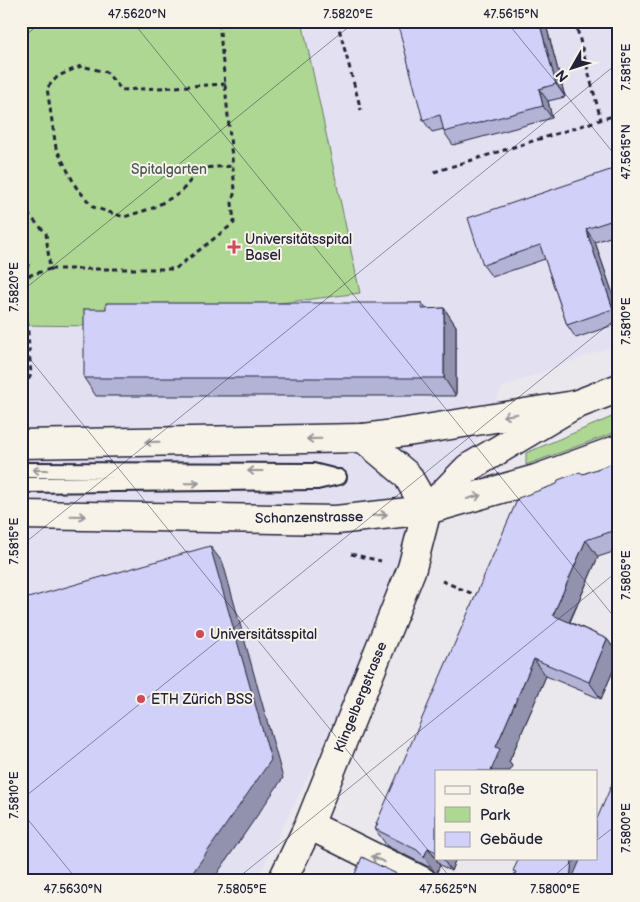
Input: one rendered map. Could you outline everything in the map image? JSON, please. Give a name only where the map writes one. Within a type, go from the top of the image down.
[{"type":"main road","name":"Klingelbergstrasse","points":[[282,881],[309,825],[412,568],[427,510],[468,468],[576,405],[619,388]]},
{"type":"main road","name":"Klingelbergstrasse","points":[[363,438],[576,405]]},
{"type":"main road","points":[[21,444],[363,438],[407,475],[427,510],[536,479],[619,448]]},
{"type":"main road","name":"Schanzenstrasse","points":[[21,515],[336,520],[427,510]]},
{"type":"main road","points":[[309,825],[422,881]]},
{"type":"lane","points":[[21,470],[313,472],[339,477],[316,482],[21,485]]},
{"type":"path","points":[[24,277],[50,269],[175,269],[234,223],[232,202],[235,190],[219,21]]},
{"type":"path","points":[[337,21],[361,110]]},
{"type":"path","points":[[575,21],[601,120]]},
{"type":"path","points":[[226,84],[122,90],[106,72],[81,66],[58,76],[47,88],[56,148],[76,187],[94,206],[124,217],[153,208],[180,193],[200,168],[233,166]]},
{"type":"path","points":[[434,172],[619,114]]},
{"type":"path","points":[[21,207],[46,233],[50,269]]},
{"type":"path","points":[[21,392],[31,375],[24,277],[29,262]]},
{"type":"path","points":[[21,272],[24,277]]},
{"type":"shaded area","name":"Universitätsspital","points":[[21,21],[619,21],[619,344],[503,387],[256,881],[21,881]]},
{"type":"green space","name":"Spitalgarten","points":[[21,21],[302,21],[360,293],[96,326],[21,325]]},
{"type":"green space","points":[[619,414],[619,431],[526,465],[526,453]]},
{"type":"building","points":[[397,21],[539,21],[556,84],[539,89],[543,106],[444,132],[440,115],[423,120]]},
{"type":"building","points":[[619,167],[619,218],[586,229],[613,309],[567,325],[540,245],[483,265],[468,218]]},
{"type":"building","points":[[106,303],[422,303],[422,309],[444,308],[444,378],[84,378],[84,309],[106,309]]},
{"type":"building","points":[[619,461],[619,529],[586,540],[553,615],[607,639],[589,682],[534,659],[496,747],[500,749],[491,770],[435,770],[435,852],[428,848],[424,857],[417,850],[375,829],[378,824],[376,824],[518,498],[557,484],[558,480],[580,472],[583,474]]},
{"type":"building","name":"ETH Zürich BSS","points":[[210,546],[271,760],[187,881],[21,881],[21,600]]},
{"type":"building","points":[[619,768],[619,881],[571,881],[580,860],[598,860],[598,816]]},
{"type":"building","points":[[362,857],[403,877],[414,878],[412,881],[352,881]]},
{"type":"building","points":[[518,860],[572,860],[570,881],[512,881],[516,872],[513,871]]},
{"type":"place","name":"Universitätsspital Basel","points":[[234,247]]},
{"type":"place","name":"Universitätsspital","points":[[200,634]]},
{"type":"place","name":"ETH Zürich BSS","points":[[141,699]]}]
